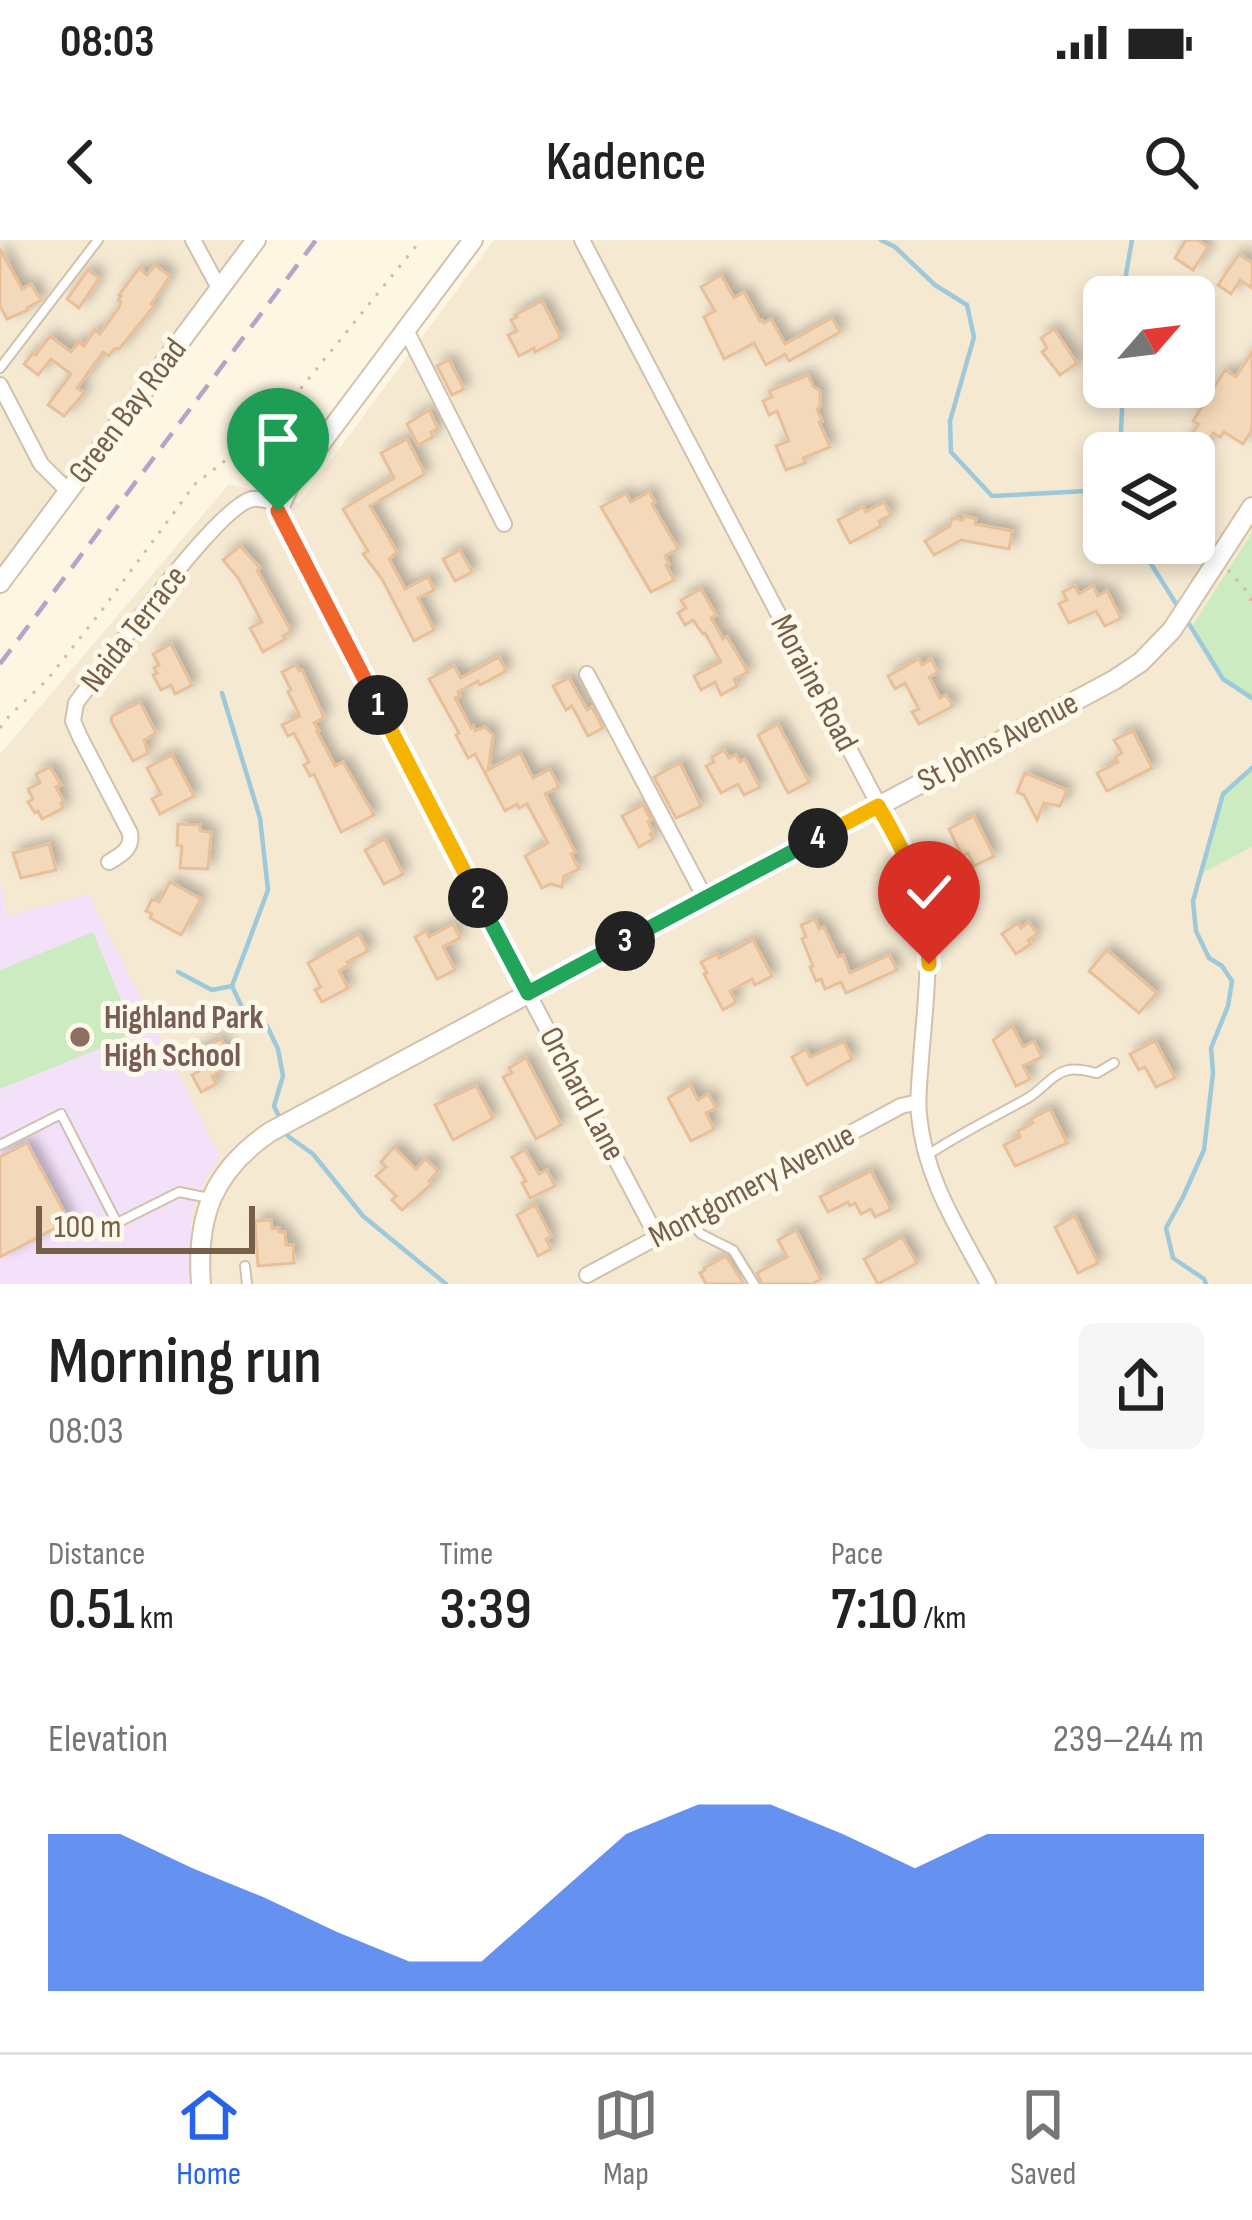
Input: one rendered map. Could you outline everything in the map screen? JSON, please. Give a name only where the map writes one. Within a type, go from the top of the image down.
[{"type":"street","points":[[193,240],[219,288]]},
{"type":"street","name":"Green Bay Road","points":[[0,583],[256,240]]},
{"type":"street","points":[[280,504],[473,240]]},
{"type":"street","name":"Moraine Road","points":[[582,240],[916,877],[926,910],[929,964],[918,1102],[925,1157],[988,1284]]},
{"type":"street","points":[[407,332],[504,524]]},
{"type":"street","points":[[0,385],[41,464],[68,491]]},
{"type":"street","name":"Naida Terrace","points":[[109,862],[130,845],[130,833],[73,721],[76,703],[168,581],[225,517],[254,499],[280,504]]},
{"type":"street","name":"Orchard Lane","points":[[280,504],[279,517],[656,1237]]},
{"type":"street","name":"St Johns Avenue","points":[[201,1284],[200,1243],[211,1198],[234,1161],[270,1132],[1114,680],[1157,647],[1221,568],[1252,507]]},
{"type":"street","points":[[587,674],[705,898]]},
{"type":"street","name":"Montgomery Avenue","points":[[586,1275],[901,1106],[918,1102]]},
{"type":"lane","points":[[0,368],[98,240]]},
{"type":"lane","points":[[925,1157],[1032,1096],[1065,1070],[1097,1073],[1114,1063]]},
{"type":"lane","points":[[0,1145],[61,1114],[117,1223],[179,1192],[211,1198]]},
{"type":"lane","points":[[689,1220],[701,1234],[733,1250],[754,1284]]},
{"type":"lane","points":[[245,1266],[247,1284]]},
{"type":"path","points":[[0,728],[103,610],[195,484],[272,424],[422,240]]},
{"type":"path","points":[[1221,568],[1249,591],[1252,602]]},
{"type":"shaded area","points":[[0,240],[254,240],[0,590]]},
{"type":"shaded area","points":[[494,240],[1252,240],[1252,1284],[189,1284],[192,1212],[205,1180],[6,916],[0,881],[0,754],[229,484],[299,503]]},
{"type":"shaded area","name":"Highland Park High School","points":[[0,881],[7,916],[88,894],[220,1157],[192,1212],[189,1284],[0,1284]]},
{"type":"green space","points":[[1252,533],[1252,701],[1223,679],[1191,628]]},
{"type":"green space","points":[[1252,768],[1252,847],[1200,874],[1223,794]]},
{"type":"green space","points":[[93,932],[135,1034],[0,1089],[0,970]]},
{"type":"building","points":[[1186,240],[1198,240],[1208,247],[1193,270],[1175,258]]},
{"type":"building","points":[[0,249],[22,289],[31,284],[41,300],[7,319],[0,306]]},
{"type":"building","points":[[1239,254],[1252,263],[1252,288],[1240,280],[1231,294],[1218,285]]},
{"type":"building","points":[[155,265],[170,276],[154,306],[120,348],[109,356],[103,352],[77,388],[84,393],[64,416],[48,405],[71,374],[51,359],[38,375],[24,364],[50,336],[71,352],[79,342],[84,346],[95,330],[100,334],[139,268],[147,275]]},
{"type":"building","points":[[88,270],[99,278],[79,308],[67,299]]},
{"type":"building","points":[[721,275],[734,298],[744,292],[760,321],[771,319],[785,344],[832,318],[840,332],[789,361],[785,354],[766,365],[754,343],[724,359],[704,317],[715,311],[701,287]]},
{"type":"building","points":[[542,301],[561,338],[519,356],[508,335],[517,331],[511,320]]},
{"type":"building","points":[[1054,329],[1077,363],[1060,375],[1042,352],[1047,348],[1041,338]]},
{"type":"building","points":[[1252,352],[1252,430],[1243,444],[1224,432],[1220,437],[1215,432],[1193,432],[1199,424],[1193,421],[1201,408],[1215,408],[1215,386],[1225,370],[1236,377]]},
{"type":"building","points":[[449,360],[464,389],[452,395],[437,366]]},
{"type":"building","points":[[808,375],[820,391],[819,422],[830,447],[786,470],[776,446],[789,441],[777,411],[769,415],[763,401],[772,397],[769,391]]},
{"type":"building","points":[[429,410],[438,429],[418,445],[407,424]]},
{"type":"building","points":[[407,439],[425,474],[370,506],[397,552],[389,559],[405,589],[428,577],[434,590],[418,598],[434,630],[414,641],[382,579],[363,554],[368,551],[343,509],[394,478],[381,453]]},
{"type":"building","points":[[649,492],[678,549],[665,556],[674,580],[651,592],[601,507],[626,494],[631,502]]},
{"type":"building","points":[[884,502],[891,515],[850,543],[838,520]]},
{"type":"building","points":[[964,516],[976,519],[975,524],[1012,531],[1009,549],[961,540],[934,555],[925,541],[950,526],[952,518],[963,520]]},
{"type":"building","points":[[240,546],[260,568],[291,631],[263,652],[250,628],[262,622],[223,560]]},
{"type":"building","points":[[460,550],[472,572],[455,581],[443,559]]},
{"type":"building","points":[[1075,586],[1079,594],[1093,586],[1098,596],[1107,591],[1121,618],[1105,626],[1096,611],[1069,623],[1059,604],[1067,600],[1063,592]]},
{"type":"building","points":[[701,589],[716,615],[711,618],[748,672],[734,679],[737,686],[721,695],[715,682],[701,690],[694,676],[721,662],[705,633],[693,620],[685,625],[678,613],[686,608],[681,600]]},
{"type":"building","points":[[171,644],[192,685],[175,694],[171,685],[161,690],[153,675],[159,665],[153,654]]},
{"type":"building","points":[[499,657],[506,671],[480,685],[478,681],[455,698],[471,728],[485,727],[493,735],[488,770],[520,753],[533,778],[550,769],[559,787],[545,794],[579,869],[564,876],[562,887],[542,888],[525,856],[548,843],[527,804],[505,811],[475,754],[468,758],[429,679],[454,666],[461,678]]},
{"type":"building","points":[[919,659],[922,665],[931,659],[938,672],[929,677],[940,698],[946,695],[953,706],[919,724],[912,712],[919,709],[905,683],[895,689],[888,676]]},
{"type":"building","points":[[296,665],[324,717],[314,723],[317,732],[335,766],[343,762],[374,815],[341,832],[314,774],[310,776],[304,765],[309,762],[294,733],[288,736],[282,725],[300,716],[282,672]]},
{"type":"building","points":[[569,678],[603,728],[588,736],[572,706],[566,710],[553,686]]},
{"type":"building","points":[[140,702],[156,733],[144,740],[148,753],[133,761],[111,721],[112,716]]},
{"type":"building","points":[[778,724],[809,782],[788,793],[758,735]]},
{"type":"building","points":[[1133,731],[1152,768],[1107,791],[1097,773],[1118,762],[1115,757],[1122,753],[1114,740]]},
{"type":"building","points":[[724,750],[729,758],[745,759],[760,787],[744,795],[738,784],[721,793],[706,766]]},
{"type":"building","points":[[172,755],[194,796],[160,814],[152,799],[161,794],[147,768]]},
{"type":"building","points":[[680,763],[701,806],[676,818],[654,777]]},
{"type":"building","points":[[50,767],[64,802],[63,808],[42,819],[28,802],[33,799],[28,789],[40,783],[36,774]]},
{"type":"building","points":[[1025,773],[1067,790],[1060,806],[1044,803],[1037,820],[1024,795],[1017,792]]},
{"type":"building","points":[[643,805],[653,839],[639,847],[622,816]]},
{"type":"building","points":[[974,816],[994,856],[974,866],[968,853],[962,856],[949,829]]},
{"type":"building","points":[[178,824],[200,825],[200,831],[211,832],[208,869],[180,868]]},
{"type":"building","points":[[385,839],[403,874],[384,884],[365,850]]},
{"type":"building","points":[[49,844],[56,870],[21,878],[13,853]]},
{"type":"building","points":[[170,882],[201,899],[181,935],[146,911],[152,899],[159,902]]},
{"type":"building","points":[[815,919],[838,957],[843,955],[850,973],[889,955],[897,970],[846,993],[841,982],[825,989],[821,979],[816,981],[802,939],[806,937],[801,925]]},
{"type":"building","points":[[1029,922],[1037,934],[1016,954],[1002,934]]},
{"type":"building","points":[[453,924],[460,938],[443,947],[455,970],[437,979],[415,937],[426,931],[429,937]]},
{"type":"building","points":[[359,934],[368,951],[339,971],[348,988],[322,1002],[315,990],[321,987],[308,963]]},
{"type":"building","points":[[753,940],[772,976],[755,985],[752,979],[730,991],[736,1002],[723,1010],[701,962]]},
{"type":"building","points":[[1107,950],[1157,993],[1139,1013],[1089,971]]},
{"type":"building","points":[[1012,1026],[1023,1047],[1034,1041],[1042,1057],[1023,1066],[1030,1079],[1016,1086],[993,1040]]},
{"type":"building","points":[[221,1039],[234,1065],[212,1076],[216,1084],[201,1092],[192,1075],[199,1071],[191,1055]]},
{"type":"building","points":[[1155,1041],[1175,1078],[1156,1087],[1145,1067],[1139,1070],[1130,1054]]},
{"type":"building","points":[[844,1042],[852,1059],[807,1085],[792,1057],[806,1049],[810,1057]]},
{"type":"building","points":[[526,1058],[561,1125],[536,1139],[503,1077]]},
{"type":"building","points":[[690,1085],[698,1100],[708,1094],[716,1108],[706,1113],[714,1129],[691,1141],[668,1098]]},
{"type":"building","points":[[476,1086],[493,1118],[453,1140],[435,1105]]},
{"type":"building","points":[[1050,1109],[1067,1143],[1015,1166],[1004,1145],[1020,1137],[1018,1131],[1033,1123],[1031,1119]]},
{"type":"building","points":[[27,1143],[69,1221],[0,1257],[0,1157]]},
{"type":"building","points":[[394,1147],[416,1169],[425,1159],[438,1171],[429,1181],[432,1184],[402,1210],[392,1200],[396,1196],[376,1176],[386,1167],[381,1162]]},
{"type":"building","points":[[525,1150],[539,1174],[547,1170],[555,1186],[530,1198],[512,1157]]},
{"type":"building","points":[[871,1171],[891,1209],[875,1217],[871,1209],[861,1214],[855,1203],[850,1206],[848,1202],[828,1212],[820,1197]]},
{"type":"building","points":[[535,1205],[551,1236],[546,1239],[551,1249],[538,1256],[517,1215]]},
{"type":"building","points":[[1075,1216],[1098,1263],[1078,1273],[1055,1227]]},
{"type":"building","points":[[271,1220],[272,1229],[285,1232],[286,1245],[293,1245],[294,1263],[258,1266],[255,1221]]},
{"type":"building","points":[[796,1230],[821,1279],[812,1284],[762,1284],[757,1273],[787,1257],[778,1240]]},
{"type":"building","points":[[902,1237],[917,1263],[878,1284],[864,1259]]},
{"type":"building","points":[[726,1256],[744,1284],[706,1284],[700,1273]]},
{"type":"waterway","points":[[881,240],[967,305],[974,337],[950,421],[951,452],[992,496],[1083,491]]},
{"type":"waterway","points":[[1126,276],[1132,240]]},
{"type":"waterway","points":[[1121,432],[1122,408]]},
{"type":"waterway","points":[[1151,564],[1180,610]]},
{"type":"waterway","points":[[1186,619],[1223,679],[1252,698]]},
{"type":"waterway","points":[[222,693],[260,818],[268,890],[232,986],[244,1012],[267,1026],[278,1049],[283,1076],[274,1106],[281,1121]]},
{"type":"waterway","points":[[1206,1284],[1173,1258],[1166,1228],[1204,1150],[1213,1073],[1211,1048],[1228,1006],[1232,981],[1209,958],[1196,931],[1193,901],[1223,794],[1252,768]]},
{"type":"waterway","points":[[178,972],[212,990],[232,986]]},
{"type":"waterway","points":[[286,1132],[313,1154],[363,1216],[446,1284]]},
{"type":"railway","points":[[0,664],[316,240]]},
{"type":"place","name":"Highland Park High School","points":[[80,1037]]},
{"type":"route","points":[[278,511],[528,993],[878,806],[916,877],[926,910],[929,964]]}]
